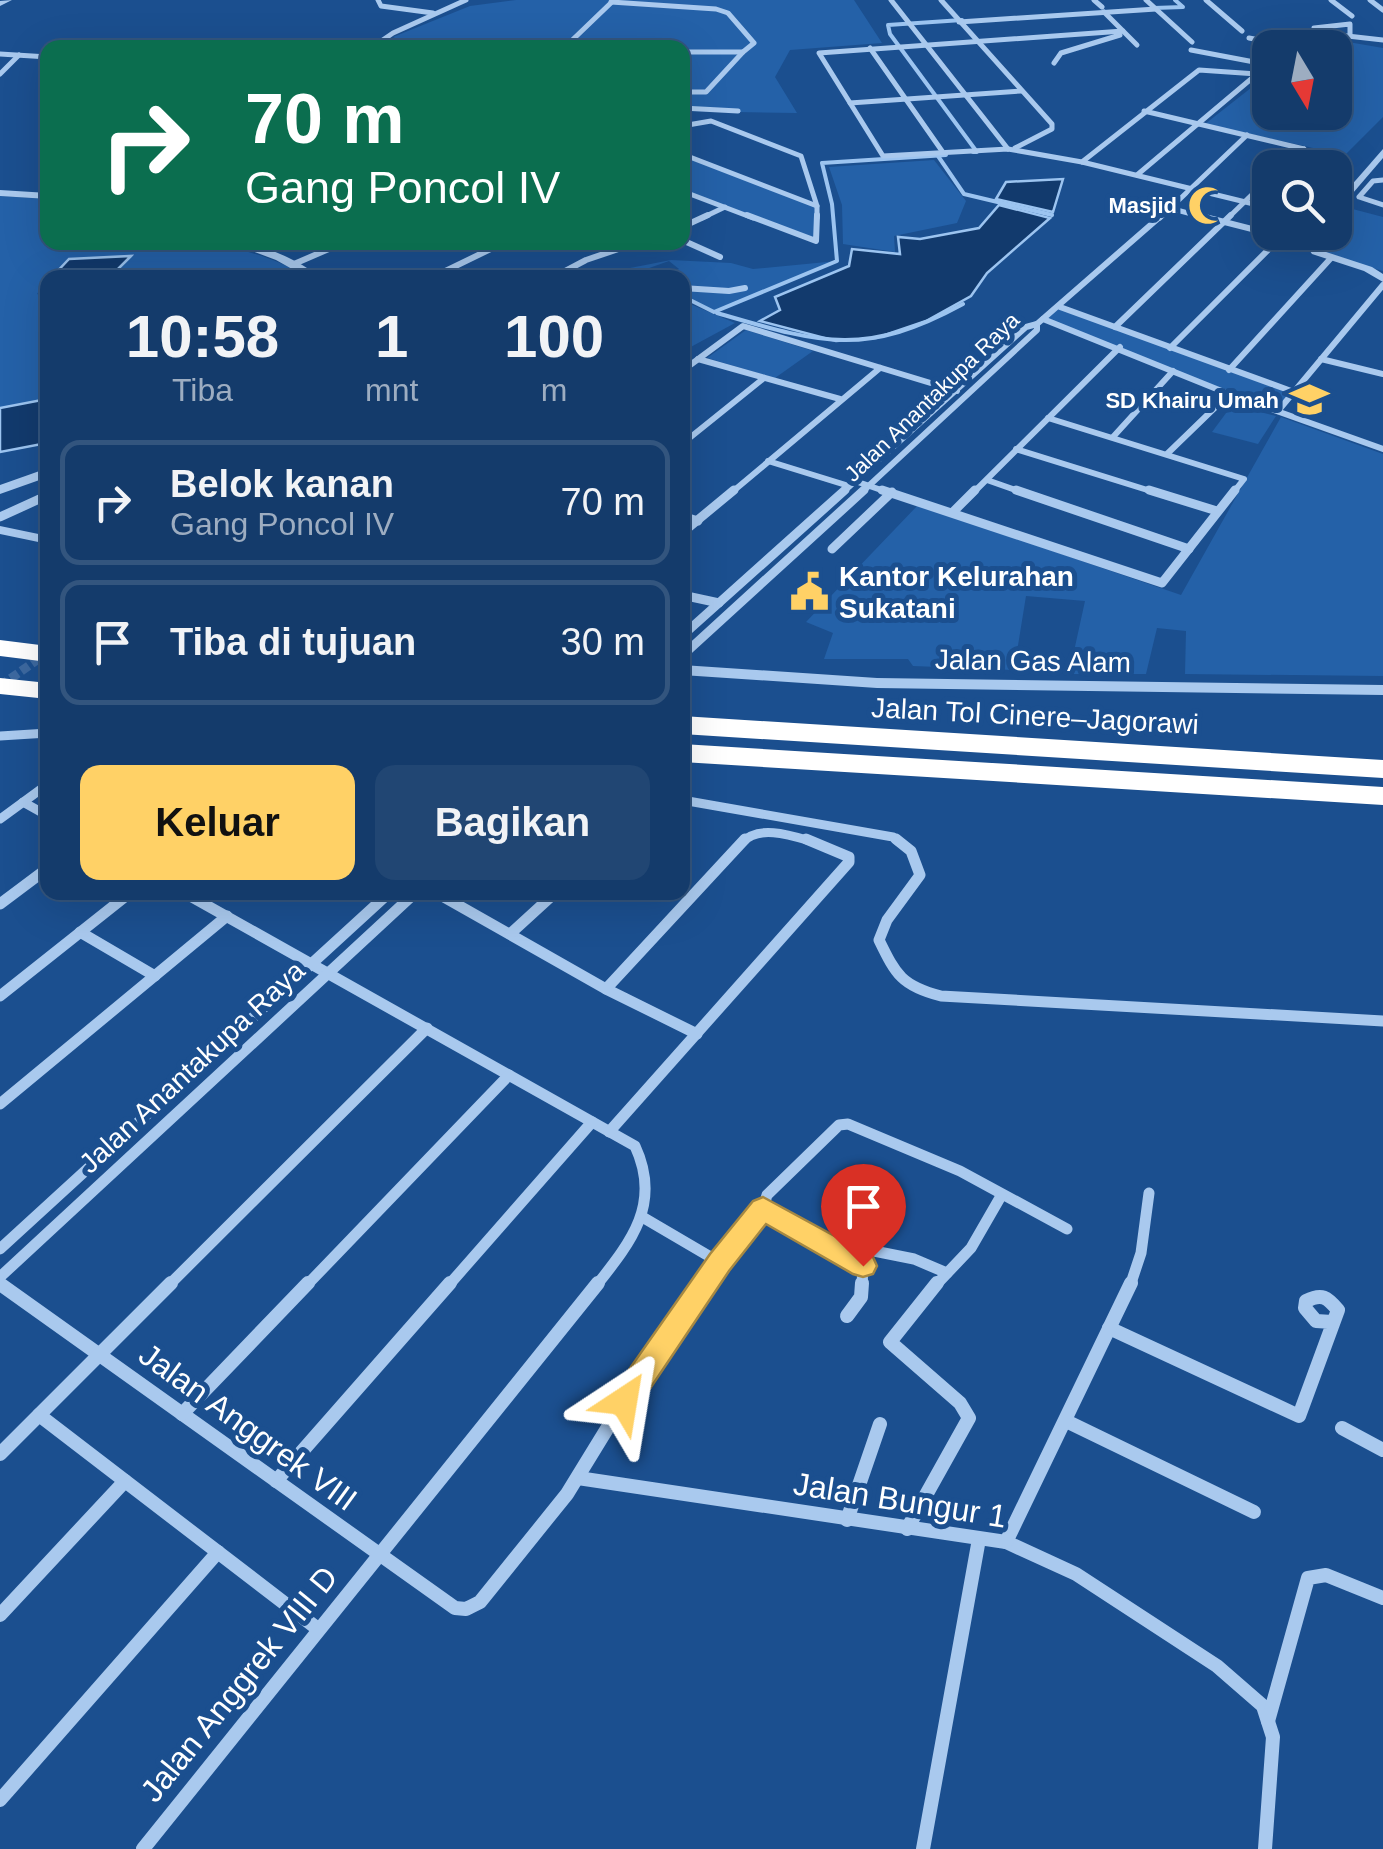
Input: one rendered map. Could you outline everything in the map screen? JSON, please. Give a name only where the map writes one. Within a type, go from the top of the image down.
[{"type":"highway","points":[[0,648],[40,653]]},
{"type":"highway","points":[[0,661],[40,665]]},
{"type":"highway","points":[[0,688],[40,691]]},
{"type":"highway","name":"Jalan Tol Cinere–Jagorawi","points":[[690,725],[1383,768]]},
{"type":"highway","points":[[690,753],[1383,796]]},
{"type":"street","points":[[0,4],[8,0]]},
{"type":"street","points":[[378,0],[381,6],[434,14]]},
{"type":"street","points":[[386,40],[466,0]]},
{"type":"street","points":[[891,0],[1008,150]]},
{"type":"street","points":[[941,0],[1054,127],[1032,142],[1008,150]]},
{"type":"street","points":[[1094,0],[1137,45]]},
{"type":"street","points":[[1146,0],[1191,46],[1252,61]]},
{"type":"street","points":[[1207,1],[1226,0]]},
{"type":"street","points":[[1330,0],[1352,16]]},
{"type":"street","points":[[1370,0],[1383,10]]},
{"type":"street","points":[[572,40],[613,1],[716,9],[728,14],[754,43],[706,92],[690,92]]},
{"type":"street","points":[[1207,1],[1242,31]]},
{"type":"street","points":[[958,20],[1155,8]]},
{"type":"street","points":[[1313,30],[1316,26],[1350,24],[1350,30]]},
{"type":"street","points":[[1124,32],[819,53],[883,156],[982,148],[1008,150],[1082,162],[1252,204]]},
{"type":"street","points":[[1054,63],[1061,54],[1124,32]]},
{"type":"street","points":[[1352,35],[1383,40]]},
{"type":"street","points":[[1044,36],[1061,54]]},
{"type":"street","points":[[870,48],[942,152]]},
{"type":"street","points":[[690,52],[742,52]]},
{"type":"street","points":[[0,54],[40,56]]},
{"type":"street","points":[[0,74],[19,55]]},
{"type":"street","points":[[1082,162],[1203,68],[1257,74],[1137,175]]},
{"type":"street","points":[[850,103],[1021,91]]},
{"type":"street","points":[[690,108],[738,111]]},
{"type":"street","points":[[1144,112],[1304,148],[1302,150]]},
{"type":"street","points":[[690,123],[711,121],[797,153],[805,162],[817,206],[816,241],[690,195]]},
{"type":"street","points":[[1040,322],[1247,135]]},
{"type":"street","points":[[1352,194],[1383,152]]},
{"type":"street","points":[[690,157],[817,206]]},
{"type":"street","points":[[1360,186],[1383,180]]},
{"type":"street","points":[[1360,186],[1359,197],[1383,204]]},
{"type":"street","points":[[0,192],[40,195]]},
{"type":"street","points":[[1115,327],[1252,195]]},
{"type":"street","points":[[690,223],[725,207]]},
{"type":"street","points":[[1169,208],[1252,231]]},
{"type":"street","points":[[690,244],[720,257]]},
{"type":"street","points":[[255,250],[304,270]]},
{"type":"street","points":[[294,264],[326,250]]},
{"type":"street","points":[[448,270],[489,250]]},
{"type":"street","points":[[567,270],[615,250]]},
{"type":"street","points":[[1170,348],[1268,250]]},
{"type":"street","points":[[1278,411],[1383,282],[1368,268],[1316,250]]},
{"type":"street","points":[[1228,370],[1331,258]]},
{"type":"street","points":[[690,289],[728,292],[744,288]]},
{"type":"street","points":[[1060,307],[1294,392]]},
{"type":"street","points":[[1040,322],[1120,347],[1230,394],[1381,445]]},
{"type":"street","name":"Jalan Anantakupa Raya","points":[[690,629],[1026,327],[1040,322]]},
{"type":"street","name":"Jalan Anantakupa Raya","points":[[690,649],[870,486],[1040,322]]},
{"type":"street","points":[[690,365],[743,326],[967,394]]},
{"type":"street","points":[[953,512],[1120,347]]},
{"type":"street","points":[[698,359],[840,399]]},
{"type":"street","points":[[1321,359],[1383,374]]},
{"type":"street","points":[[690,527],[880,368]]},
{"type":"street","points":[[981,368],[992,372]]},
{"type":"street","points":[[1112,437],[1173,371]]},
{"type":"street","points":[[690,438],[764,378]]},
{"type":"street","points":[[1168,454],[1230,394]]},
{"type":"street","points":[[768,461],[892,492],[1162,583],[1244,479],[1048,418]]},
{"type":"street","points":[[894,445],[908,449]]},
{"type":"street","points":[[1016,449],[1217,511]]},
{"type":"street","points":[[0,490],[40,475]]},
{"type":"street","points":[[987,480],[1189,549]]},
{"type":"street","points":[[832,549],[892,492]]},
{"type":"street","points":[[0,517],[40,499]]},
{"type":"street","points":[[690,518],[698,521]]},
{"type":"street","points":[[0,530],[40,538]]},
{"type":"street","points":[[690,597],[734,608]]},
{"type":"street","name":"Jalan Gas Alam","points":[[690,671],[877,683],[1383,690]]},
{"type":"street","points":[[0,736],[40,734]]},
{"type":"street","points":[[0,819],[40,790]]},
{"type":"street","points":[[690,801],[869,830],[906,845],[916,859],[920,875],[887,920],[879,940],[897,978],[921,991],[997,1001],[1383,1021]]},
{"type":"street","points":[[23,802],[40,812]]},
{"type":"street","points":[[609,1132],[848,862],[848,856],[808,840],[762,832],[749,835],[690,899]]},
{"type":"street","points":[[0,904],[40,874]]},
{"type":"street","points":[[0,996],[121,900]]},
{"type":"street","points":[[197,900],[635,1146],[640,1156],[644,1218],[719,1262]]},
{"type":"street","name":"Jalan Anantakupa Raya","points":[[0,1249],[381,900]]},
{"type":"street","name":"Jalan Anantakupa Raya","points":[[0,1280],[407,900]]},
{"type":"street","points":[[449,900],[606,989],[697,1034]]},
{"type":"street","points":[[510,934],[547,900]]},
{"type":"street","points":[[606,989],[689,900]]},
{"type":"street","points":[[0,1104],[226,916]]},
{"type":"street","points":[[80,932],[155,976]]},
{"type":"street","points":[[0,1454],[426,1028]]},
{"type":"street","points":[[182,1414],[509,1075]]},
{"type":"street","points":[[276,1481],[592,1122]]},
{"type":"street","points":[[578,1478],[640,1375],[719,1262],[763,1209],[767,1195],[834,1128],[844,1124],[960,1171],[1067,1230]]},
{"type":"street","points":[[1006,1542],[1141,1253],[1149,1193]]},
{"type":"street","points":[[907,1529],[969,1418],[960,1403],[890,1342],[971,1248],[1002,1196]]},
{"type":"street","points":[[763,1209],[863,1266]]},
{"type":"street","name":"Jalan Anggrek VIII D","points":[[143,1849],[618,1257],[644,1218]]},
{"type":"street","points":[[848,1316],[861,1297],[863,1266],[869,1250],[914,1259],[947,1273]]},
{"type":"street","name":"Jalan Anggrek VIII","points":[[0,1280],[456,1608],[466,1609],[480,1602],[578,1478]]},
{"type":"street","points":[[1109,1328],[1299,1416],[1332,1322]]},
{"type":"street","points":[[40,1415],[318,1629]]},
{"type":"street","points":[[1066,1420],[1254,1512]]},
{"type":"street","points":[[848,1520],[880,1424]]},
{"type":"street","points":[[1342,1428],[1383,1450]]},
{"type":"street","name":"Jalan Bungur 1","points":[[578,1478],[1006,1542],[1076,1574],[1217,1666],[1256,1697],[1268,1721]]},
{"type":"street","points":[[0,1615],[125,1480]]},
{"type":"street","points":[[922,1849],[979,1539]]},
{"type":"street","points":[[0,1800],[218,1552]]},
{"type":"street","points":[[1265,1849],[1273,1756],[1268,1721],[1308,1578],[1313,1574],[1326,1575],[1383,1598]]},
{"type":"shaded area","points":[[516,0],[854,0],[882,43],[790,50],[775,77],[797,113],[690,111],[690,40],[393,37],[470,6]]},
{"type":"shaded area","points":[[1352,43],[1383,48],[1383,117],[1350,150],[1322,150],[1205,124],[1252,87],[1252,130],[1352,130]]},
{"type":"shaded area","points":[[690,157],[817,206],[816,241],[690,194]]},
{"type":"shaded area","points":[[934,160],[966,201],[957,223],[894,236],[895,252],[843,244],[842,205],[829,167]]},
{"type":"shaded area","points":[[1063,179],[1053,212],[996,199],[1006,182]]},
{"type":"shaded area","points":[[0,196],[40,199],[40,250],[241,250],[293,270],[117,270],[130,258],[69,259],[57,270],[40,270],[40,400],[0,408]]},
{"type":"shaded area","points":[[999,205],[1050,218],[987,273],[971,296],[926,321],[876,338],[836,341],[760,321],[780,310],[775,297],[849,266],[852,249],[900,254],[898,237],[920,239],[979,228]]},
{"type":"shaded area","points":[[1352,209],[1383,217],[1383,271],[1320,250],[1352,250]]},
{"type":"shaded area","points":[[131,256],[117,270],[59,270],[69,259]]},
{"type":"shaded area","points":[[671,260],[731,263],[753,269],[837,261],[714,312],[690,300],[690,270],[676,270],[679,269],[669,261],[644,270],[626,270]]},
{"type":"shaded area","points":[[690,304],[735,323],[690,347]]},
{"type":"shaded area","points":[[1060,307],[1294,392],[1278,411],[1043,319]]},
{"type":"shaded area","points":[[746,330],[813,351],[775,378],[707,358]]},
{"type":"shaded area","points":[[40,400],[40,444],[0,452],[0,408]]},
{"type":"shaded area","points":[[1232,405],[1276,416],[1258,444],[1212,432]]},
{"type":"shaded area","points":[[1281,417],[1383,454],[1383,676],[1185,674],[1186,631],[1157,628],[1146,674],[1069,674],[1085,601],[1026,596],[1014,670],[913,666],[908,659],[824,659],[833,633],[806,622],[918,505],[1181,595]]},
{"type":"waterway","points":[[1154,8],[1183,7],[1175,0]]},
{"type":"waterway","points":[[962,20],[888,25],[890,34],[977,152],[973,152]]},
{"type":"waterway","points":[[690,300],[714,312],[837,261],[832,204],[822,163],[946,155]]},
{"type":"waterway","points":[[938,156],[964,194],[1052,215]]},
{"type":"waterway","points":[[717,313],[785,332],[842,340],[897,332],[963,304]]},
{"type":"tunnel","points":[[0,686],[40,658]]},
{"type":"place","name":"Masjid","points":[[1207,205]]},
{"type":"place","name":"SD Khairu Umah","points":[[1309,400]]},
{"type":"place","name":"Kantor Kelurahan Sukatani","points":[[809,592]]},
{"type":"route","points":[[624,1401],[719,1262],[763,1209],[863,1266]]}]
